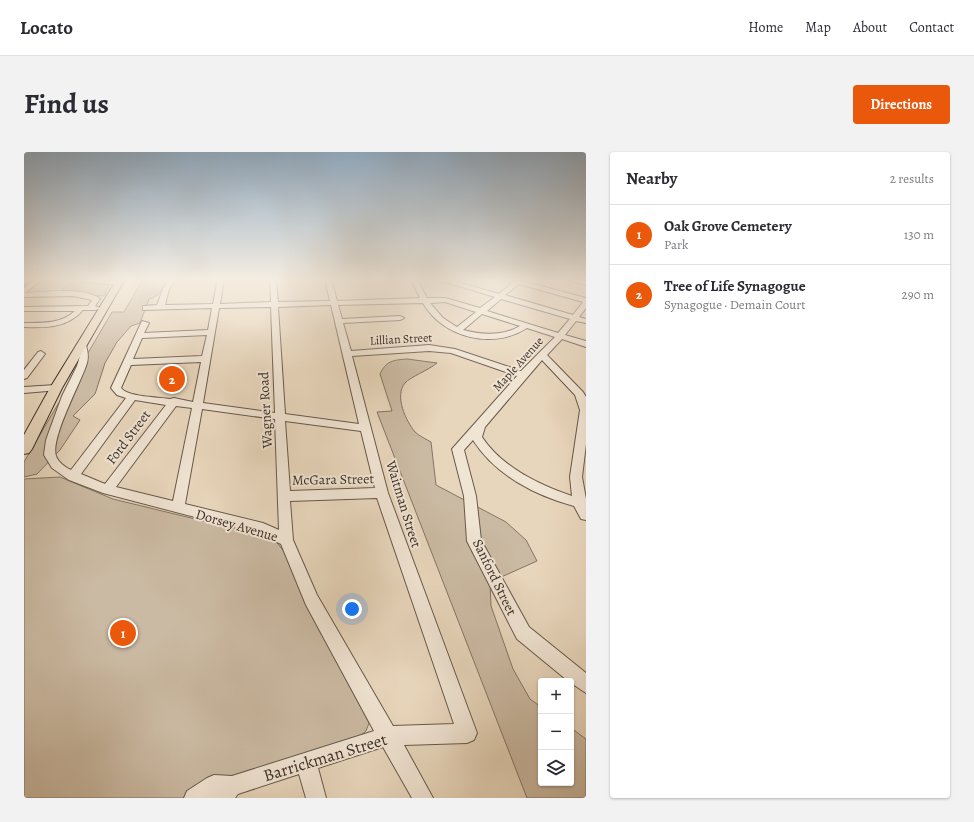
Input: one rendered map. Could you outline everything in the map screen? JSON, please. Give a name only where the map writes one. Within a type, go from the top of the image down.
[{"type":"main road","points":[[24,449],[56,388],[103,309]]},
{"type":"main road","points":[[24,433],[56,388]]},
{"type":"street","points":[[24,325],[61,323],[84,309]]},
{"type":"street","points":[[178,509],[214,309]]},
{"type":"street","name":"Wagner Road","points":[[275,309],[279,417],[286,540]]},
{"type":"street","name":"Waitman Street","points":[[337,309],[382,493],[427,625],[467,734]]},
{"type":"street","points":[[432,309],[440,320],[458,330],[474,334],[495,336],[515,333],[527,325]]},
{"type":"street","points":[[475,309],[586,344]]},
{"type":"street","points":[[546,309],[586,321]]},
{"type":"street","name":"Maple Avenue","points":[[481,425],[523,374],[560,336],[581,309]]},
{"type":"street","points":[[458,330],[481,311]]},
{"type":"street","points":[[340,320],[400,318]]},
{"type":"street","points":[[144,323],[116,388],[120,393],[132,397],[197,404],[279,417],[365,428]]},
{"type":"street","points":[[139,336],[210,332]]},
{"type":"street","name":"Dorsey Avenue","points":[[82,345],[84,356],[82,366],[67,396],[52,440],[50,455],[56,465],[73,477],[107,490],[263,530],[286,540],[311,600],[423,798]]},
{"type":"street","name":"Lillian Street","points":[[348,354],[429,348],[452,351],[523,374]]},
{"type":"street","points":[[24,376],[41,354]]},
{"type":"street","points":[[542,356],[580,394],[585,410],[576,477],[586,515]]},
{"type":"street","points":[[127,362],[205,359]]},
{"type":"street","points":[[24,390],[56,388]]},
{"type":"street","points":[[73,477],[132,397]]},
{"type":"street","name":"Ford Street","points":[[107,490],[174,401]]},
{"type":"street","points":[[481,425],[477,433],[477,438],[481,444],[489,453],[520,479],[552,494],[583,503]]},
{"type":"street","name":"Sanford Street","points":[[481,425],[458,449],[470,496],[474,541],[523,633],[586,684]]},
{"type":"street","name":"McGara Street","points":[[284,496],[382,493]]},
{"type":"street","name":"Barrickman Street","points":[[194,798],[214,785],[225,794],[306,762],[388,736],[467,734]]},
{"type":"street","points":[[306,762],[316,798]]},
{"type":"shaded area","points":[[126,309],[145,309],[140,323],[131,326],[117,342],[105,363],[95,394],[73,416],[80,420],[60,450],[37,474],[24,477],[24,462],[112,312],[124,312]]},
{"type":"shaded area","points":[[407,359],[437,363],[407,381],[402,388],[401,395],[402,408],[408,422],[415,432],[431,442],[436,485],[506,522],[526,540],[537,561],[490,582],[491,606],[513,669],[530,699],[538,705],[538,786],[574,786],[574,730],[586,739],[586,798],[527,798],[377,412],[392,411],[380,374],[387,364],[398,360]]},
{"type":"shaded area","points":[[60,477],[113,499],[265,536],[275,540],[286,554],[321,633],[369,723],[366,731],[360,736],[214,798],[24,798],[24,479]]},
{"type":"place","name":"Tree of Life Synagogue","points":[[172,379]]},
{"type":"place","name":"Oak Grove Cemetery","points":[[123,633]]}]
